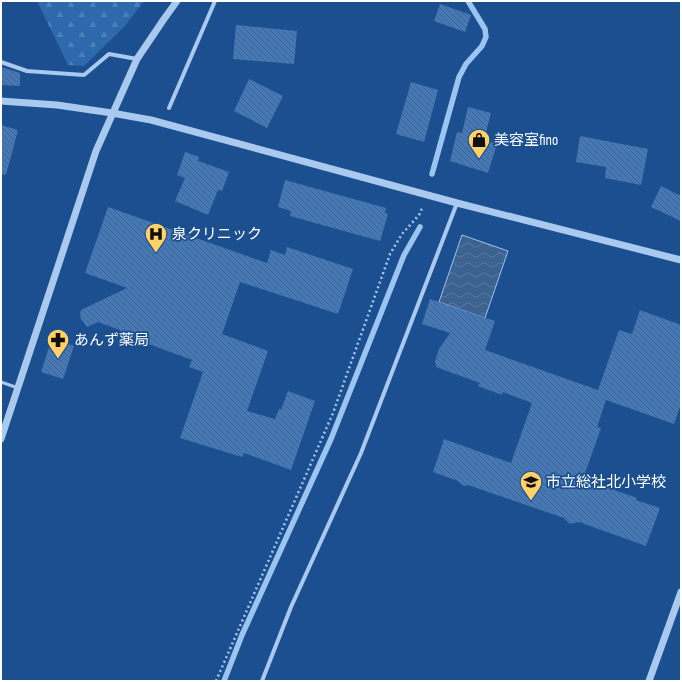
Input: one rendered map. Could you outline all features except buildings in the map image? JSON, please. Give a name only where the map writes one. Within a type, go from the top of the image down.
[{"type":"street","points":[[1,439],[96,151],[137,59],[177,1]]},
{"type":"street","points":[[169,108],[215,1]]},
{"type":"street","points":[[1,62],[27,71],[84,75],[109,54],[137,59]]},
{"type":"street","points":[[1,100],[57,105],[151,120],[457,203],[681,260]]},
{"type":"street","points":[[262,681],[291,607],[362,453],[457,203]]},
{"type":"street","points":[[649,681],[681,592]]},
{"type":"lane","points":[[1,382],[18,388]]},
{"type":"path","points":[[216,681],[333,413],[390,254],[402,234],[419,215],[425,194]]},
{"type":"green space","points":[[37,1],[144,1],[125,26],[84,66],[68,65]]},
{"type":"water","points":[[462,235],[508,251],[485,318],[439,302]]},
{"type":"waterway","points":[[432,174],[459,77],[466,64],[482,46],[486,37],[485,29],[468,1]]},
{"type":"waterway","points":[[224,681],[242,635],[331,439],[404,255],[420,227]]},
{"type":"place","name":"美容室fino","points":[[479,160]]},
{"type":"place","name":"泉クリニック","points":[[156,254]]},
{"type":"place","name":"あんず薬局","points":[[58,360]]},
{"type":"place","name":"市立総社北小学校","points":[[531,502]]}]
